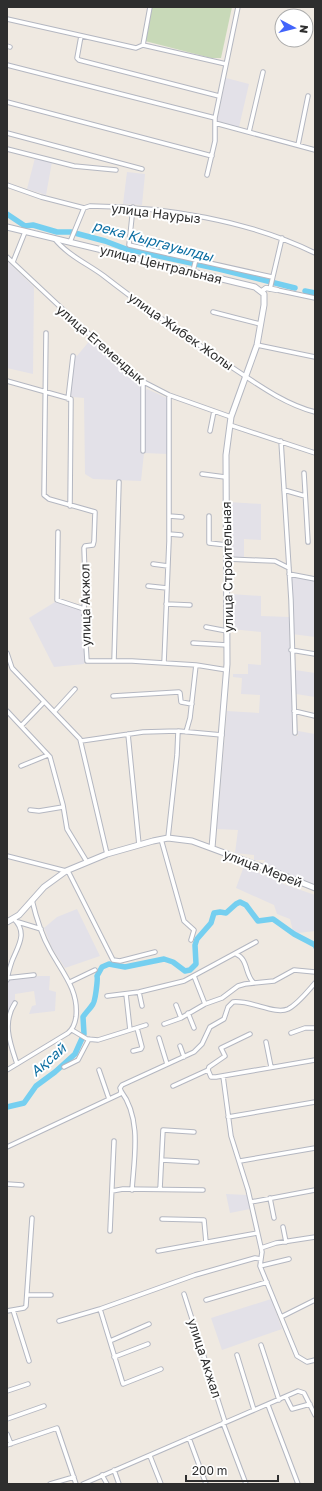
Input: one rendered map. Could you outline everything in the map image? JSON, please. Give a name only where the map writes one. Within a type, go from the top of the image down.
[{"type":"main road","name":"улица Центральная","points":[[7,226],[25,232],[54,238],[71,239],[194,270],[255,287],[262,291]]},
{"type":"main road","name":"улица Строительная","points":[[212,848],[227,670],[226,477],[230,425],[231,417],[256,345],[264,297],[262,291]]},
{"type":"main road","name":"улица Мерей","points":[[16,921],[44,886],[66,871],[107,854],[168,838],[185,840],[212,848],[315,888]]},
{"type":"main road","points":[[7,922],[16,921]]},
{"type":"street","points":[[143,45],[150,7]]},
{"type":"street","points":[[207,175],[215,141],[215,118],[219,96],[238,7]]},
{"type":"street","points":[[7,19],[136,48],[143,45],[226,64]]},
{"type":"street","points":[[81,36],[77,58],[79,60],[219,96]]},
{"type":"street","points":[[7,65],[215,118]]},
{"type":"street","points":[[249,132],[263,72]]},
{"type":"street","points":[[298,145],[308,96]]},
{"type":"street","points":[[7,102],[212,156]]},
{"type":"street","points":[[215,123],[315,150]]},
{"type":"street","points":[[7,133],[142,169]]},
{"type":"street","points":[[7,150],[74,166],[116,170]]},
{"type":"street","name":"улица Наурыз","points":[[7,185],[41,197],[84,208],[90,206],[133,207],[256,229],[282,238],[315,253]]},
{"type":"street","points":[[133,207],[129,245],[196,260],[272,280]]},
{"type":"street","points":[[71,239],[84,208]]},
{"type":"street","points":[[13,262],[25,232]]},
{"type":"street","name":"улица Жибек Жолы","points":[[54,238],[64,249],[103,275],[162,321],[252,382],[289,402],[315,412]]},
{"type":"street","points":[[270,289],[282,238]]},
{"type":"street","name":"улица Егемендык","points":[[7,257],[126,369],[143,382],[168,395],[231,417]]},
{"type":"street","points":[[194,270],[196,260]]},
{"type":"street","points":[[262,291],[270,289],[315,298]]},
{"type":"street","points":[[213,312],[260,324]]},
{"type":"street","points":[[7,382],[45,392],[71,400],[70,506],[49,499],[44,495],[45,392],[46,333]]},
{"type":"street","points":[[256,345],[315,357]]},
{"type":"street","points":[[68,399],[72,356]]},
{"type":"street","points":[[143,382],[143,451]]},
{"type":"street","points":[[164,663],[169,534],[168,395]]},
{"type":"street","points":[[210,431],[214,411]]},
{"type":"street","points":[[230,425],[315,453]]},
{"type":"street","points":[[281,441],[289,568],[295,733]]},
{"type":"street","points":[[304,473],[308,542]]},
{"type":"street","points":[[202,474],[226,477]]},
{"type":"street","points":[[114,660],[119,482]]},
{"type":"street","points":[[284,490],[305,496]]},
{"type":"street","name":"улица Акжол","points":[[70,506],[95,512],[93,545],[85,546],[84,548],[86,576],[84,609],[87,661],[114,660],[196,665],[227,670]]},
{"type":"street","points":[[169,516],[182,517]]},
{"type":"street","points":[[209,516],[209,543],[227,545]]},
{"type":"street","points":[[58,532],[57,600],[84,609]]},
{"type":"street","points":[[169,534],[181,535]]},
{"type":"street","points":[[227,559],[275,562],[289,568]]},
{"type":"street","points":[[153,564],[168,566]]},
{"type":"street","points":[[289,574],[315,579]]},
{"type":"street","points":[[148,586],[167,588]]},
{"type":"street","points":[[166,604],[190,605]]},
{"type":"street","points":[[206,627],[227,631]]},
{"type":"street","points":[[193,643],[228,645]]},
{"type":"street","points":[[291,650],[315,654]]},
{"type":"street","points":[[7,653],[12,668],[81,740],[107,854]]},
{"type":"street","points":[[186,732],[192,704],[196,665]]},
{"type":"street","points":[[54,712],[75,689]]},
{"type":"street","points":[[113,696],[180,692],[181,702],[192,704]]},
{"type":"street","points":[[21,726],[44,702]]},
{"type":"street","points":[[7,711],[48,755],[63,807],[67,829],[87,862]]},
{"type":"street","points":[[294,711],[315,716]]},
{"type":"street","points":[[81,740],[128,734],[178,731],[222,735]]},
{"type":"street","points":[[168,838],[177,755],[178,731]]},
{"type":"street","points":[[128,734],[139,845]]},
{"type":"street","points":[[21,766],[48,755]]},
{"type":"street","points":[[30,810],[39,811],[63,807]]},
{"type":"street","points":[[161,839],[184,921],[194,930],[191,940]]},
{"type":"street","points":[[7,856],[66,871],[71,876],[113,960],[120,961],[155,952]]},
{"type":"street","points":[[7,1069],[72,1030],[76,1021],[76,996],[70,982],[49,949],[40,928],[32,900]]},
{"type":"street","points":[[16,921],[40,928]]},
{"type":"street","points":[[16,921],[20,928],[21,943],[8,968],[7,979],[34,975]]},
{"type":"street","points":[[107,996],[139,992],[175,984],[194,976],[256,942]]},
{"type":"street","points":[[236,954],[240,956],[244,962],[248,975],[253,982]]},
{"type":"street","points":[[70,982],[95,970]]},
{"type":"street","points":[[164,1024],[181,1018],[205,1004],[222,998],[238,986],[253,982],[274,981],[294,970],[315,972]]},
{"type":"street","points":[[194,976],[205,1004]]},
{"type":"street","points":[[7,1147],[120,1094],[120,1088],[122,1085],[184,1057],[200,1047],[208,1029],[224,1019],[228,1007],[233,1002],[248,1002],[282,1011],[291,1007],[315,984]]},
{"type":"street","points":[[139,992],[142,1006]]},
{"type":"street","points":[[126,994],[130,1030]]},
{"type":"street","points":[[15,1003],[7,1020],[11,1046],[17,1064]]},
{"type":"street","points":[[176,1005],[181,1018]]},
{"type":"street","points":[[188,1013],[194,1028]]},
{"type":"street","points":[[72,1030],[88,1039],[98,1040],[146,1025]]},
{"type":"street","points":[[133,1051],[141,1049],[142,1047],[136,1028]]},
{"type":"street","points":[[290,1032],[306,1028],[315,1028]]},
{"type":"street","points":[[173,1086],[208,1070],[212,1064],[225,1056],[221,1048],[250,1034]]},
{"type":"street","points":[[159,1038],[166,1064]]},
{"type":"street","points":[[64,1067],[78,1060],[88,1039]]},
{"type":"street","points":[[266,1042],[272,1067]]},
{"type":"street","points":[[180,1046],[184,1057]]},
{"type":"street","points":[[208,1070],[214,1077],[315,1060]]},
{"type":"street","points":[[99,1070],[109,1099]]},
{"type":"street","points":[[223,1076],[231,1136],[240,1161],[261,1248],[260,1266],[297,1356],[307,1362],[315,1360]]},
{"type":"street","points":[[121,1091],[130,1107],[135,1131],[132,1190]]},
{"type":"street","points":[[228,1116],[315,1102]]},
{"type":"street","points":[[160,1189],[163,1130],[194,1132]]},
{"type":"street","points":[[110,1231],[114,1141]]},
{"type":"street","points":[[240,1161],[315,1148]]},
{"type":"street","points":[[162,1160],[197,1162]]},
{"type":"street","points":[[7,1184],[22,1185]]},
{"type":"street","points":[[112,1191],[160,1189],[203,1190]]},
{"type":"street","points":[[250,1202],[315,1190]]},
{"type":"street","points":[[270,1198],[274,1218]]},
{"type":"street","points":[[7,1311],[24,1308],[26,1306],[32,1218]]},
{"type":"street","points":[[162,1219],[204,1220],[206,1242]]},
{"type":"street","points":[[283,1227],[286,1242]]},
{"type":"street","points":[[158,1251],[257,1233]]},
{"type":"street","points":[[261,1248],[315,1237]]},
{"type":"street","points":[[59,1321],[100,1309],[195,1275],[255,1258],[260,1259]]},
{"type":"street","points":[[260,1266],[289,1258]]},
{"type":"street","points":[[206,1300],[267,1282]]},
{"type":"street","name":"улица Акжал","points":[[184,1294],[224,1422],[246,1484]]},
{"type":"street","points":[[27,1295],[50,1295]]},
{"type":"street","points":[[281,1316],[315,1300]]},
{"type":"street","points":[[100,1309],[122,1384],[161,1369]]},
{"type":"street","points":[[13,1310],[29,1361]]},
{"type":"street","points":[[110,1341],[149,1324]]},
{"type":"street","points":[[114,1357],[148,1344]]},
{"type":"street","points":[[261,1345],[279,1400]]},
{"type":"street","points":[[237,1355],[254,1410]]},
{"type":"street","points":[[7,1391],[28,1384]]},
{"type":"street","points":[[83,1484],[150,1456],[224,1422],[286,1396],[302,1391],[315,1415]]},
{"type":"street","points":[[286,1396],[292,1409],[310,1404]]},
{"type":"street","points":[[268,1404],[298,1484]]},
{"type":"street","points":[[7,1419],[44,1406]]},
{"type":"street","points":[[7,1434],[9,1444],[57,1428],[76,1484]]},
{"type":"street","points":[[189,1438],[206,1484]]},
{"type":"street","points":[[150,1456],[161,1484]]},
{"type":"street","points":[[114,1470],[119,1484]]},
{"type":"street","points":[[102,1475],[107,1484]]},
{"type":"street","points":[[50,1484],[74,1477]]},
{"type":"shaded area","points":[[226,78],[249,84],[239,127],[217,121]]},
{"type":"shaded area","points":[[35,158],[52,162],[46,195],[27,189]]},
{"type":"shaded area","points":[[127,172],[145,174],[142,205],[123,204]]},
{"type":"shaded area","points":[[7,261],[34,287],[33,374],[7,368]]},
{"type":"shaded area","points":[[91,339],[131,376],[142,384],[141,453],[144,453],[141,481],[93,479],[85,474],[84,398],[73,397],[70,395],[74,354],[77,356]]},
{"type":"shaded area","points":[[147,389],[167,398],[168,454],[144,453],[145,391]]},
{"type":"shaded area","points":[[229,502],[261,504],[261,540],[244,539],[244,559],[230,558]]},
{"type":"shaded area","points":[[291,576],[315,581],[315,637],[292,634]]},
{"type":"shaded area","points":[[231,594],[261,596],[261,616],[289,617],[293,735],[298,736],[298,731],[315,734],[315,884],[263,864],[265,860],[254,860],[254,855],[235,853],[238,830],[217,829],[227,711],[259,713],[260,695],[241,694],[242,678],[233,677],[233,674],[248,674],[248,664],[261,665],[261,632],[231,629]]},
{"type":"shaded area","points":[[55,602],[82,610],[84,664],[54,667],[29,618]]},
{"type":"shaded area","points":[[295,670],[315,673],[315,697],[296,694]]},
{"type":"shaded area","points":[[244,866],[286,885],[315,895],[315,931],[298,933],[293,931],[290,919],[277,914],[274,905],[236,888]]},
{"type":"shaded area","points":[[77,909],[100,956],[65,968],[52,948],[44,928],[57,917]]},
{"type":"shaded area","points":[[50,976],[49,990],[56,992],[55,1011],[29,1014],[32,1006],[36,1005],[34,991],[15,994],[15,1001],[11,1006],[7,1017],[7,984],[10,980]]},
{"type":"shaded area","points":[[226,1194],[247,1195],[250,1209],[230,1213]]},
{"type":"shaded area","points":[[271,1299],[282,1329],[222,1350],[211,1318]]},
{"type":"green space","points":[[152,7],[232,7],[221,58],[211,58],[145,41]]},
{"type":"waterway","name":"река Кыргауылды","points":[[7,214],[25,226],[33,225],[57,232],[71,232],[105,241],[126,249],[219,269],[295,288]]},
{"type":"waterway","points":[[305,291],[315,293]]},
{"type":"waterway","name":"Ақсай","points":[[7,1107],[24,1103],[36,1086],[55,1072],[75,1054],[84,1034],[83,1017],[94,1003],[97,976],[102,967],[109,964],[125,967],[164,959],[173,962],[185,971],[190,970],[196,964],[195,945],[197,939],[211,923],[214,913],[226,913],[240,902],[246,905],[258,921],[273,919],[294,934],[315,945]]},
{"type":"waterway","name":"Ақсай","points":[[313,945],[315,951]]}]
